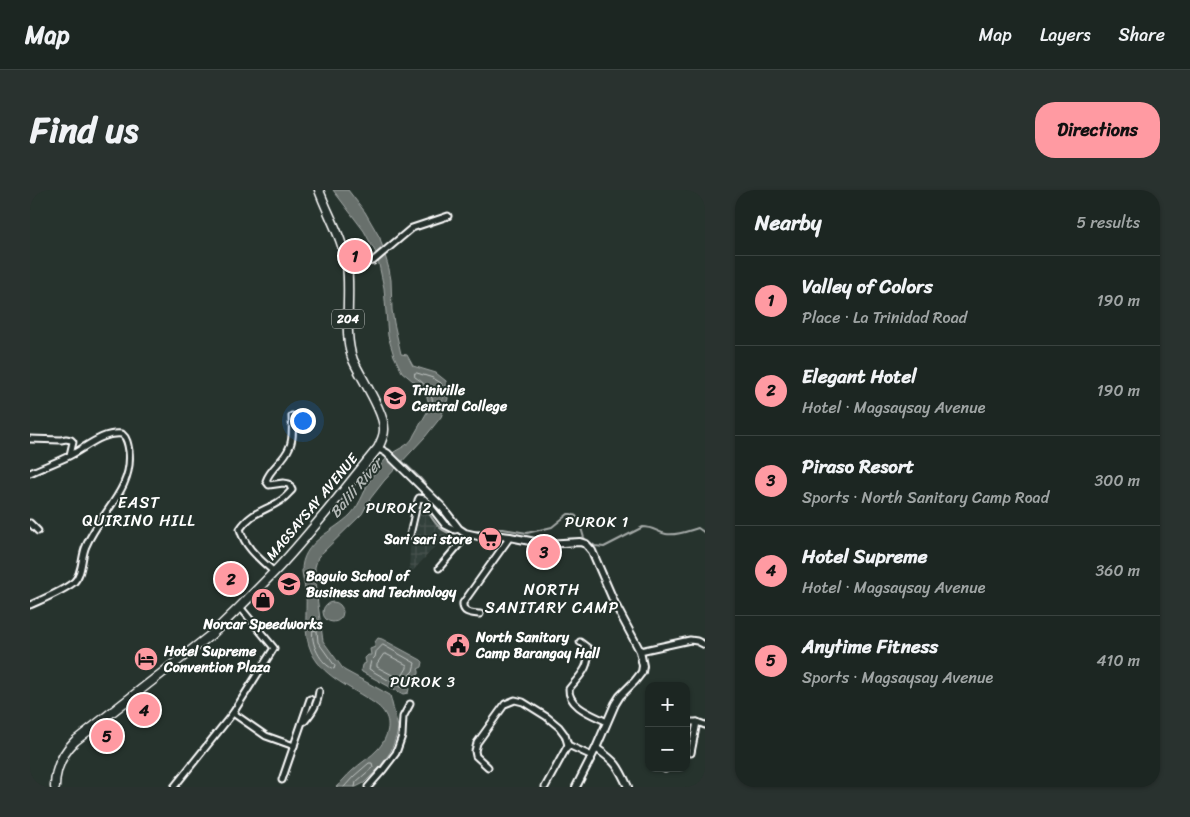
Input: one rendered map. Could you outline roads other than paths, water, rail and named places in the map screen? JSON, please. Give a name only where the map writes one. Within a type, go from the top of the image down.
[{"type":"highway","name":"204","points":[[319,190],[339,237],[347,264]]},
{"type":"highway","name":"MAGSAYSAY AVENUE","points":[[56,787],[55,779],[58,766],[64,754],[75,741],[212,634],[240,607],[295,549],[378,448],[383,437],[383,419],[350,352],[347,264]]},
{"type":"street","points":[[347,264],[373,260],[412,228],[448,216]]},
{"type":"street","points":[[274,572],[246,545],[240,528],[246,520],[279,502],[292,490],[289,484],[269,485],[266,481],[291,446],[292,416]]},
{"type":"street","points":[[30,473],[70,456],[102,436],[122,434],[127,439],[130,467],[128,475],[123,488],[85,547],[80,571],[75,581],[51,596],[30,605]]},
{"type":"street","points":[[30,439],[61,440],[66,438],[71,440],[74,442],[70,456]]},
{"type":"street","points":[[378,448],[389,455],[442,507],[458,529]]},
{"type":"street","points":[[410,535],[418,500],[421,498],[427,502],[445,525],[455,530],[458,529],[468,534],[510,537],[545,544],[575,542],[586,544],[592,551],[615,604],[640,650],[643,666],[642,672],[620,696],[576,787]]},
{"type":"street","points":[[30,523],[38,531]]},
{"type":"street","points":[[439,568],[468,534]]},
{"type":"street","points":[[480,614],[468,613],[462,606],[463,603],[510,537]]},
{"type":"street","points":[[174,787],[232,713],[274,648],[240,607]]},
{"type":"street","points":[[640,650],[690,640],[705,645]]},
{"type":"street","points":[[580,642],[588,648],[587,666],[569,689],[568,694],[574,703],[586,712],[607,722]]},
{"type":"street","points":[[303,723],[318,702],[319,692]]},
{"type":"street","points":[[282,780],[310,699]]},
{"type":"street","points":[[488,767],[476,756],[477,743],[504,704],[515,700],[524,702],[559,726],[565,734],[568,745],[545,787]]},
{"type":"street","points":[[368,787],[396,752],[402,736],[403,717],[410,704]]},
{"type":"street","points":[[232,713],[266,736],[294,746]]},
{"type":"street","points":[[690,722],[705,725]]},
{"type":"street","points":[[691,753],[697,722]]},
{"type":"street","points":[[568,745],[592,756]]},
{"type":"street","points":[[596,748],[614,761],[628,787]]},
{"type":"water","points":[[333,190],[348,190],[365,212],[380,238],[391,280],[392,310],[401,354],[407,355],[413,366],[436,373],[446,381],[448,399],[441,417],[384,481],[370,499],[362,514],[318,557],[315,567],[315,582],[323,641],[344,670],[390,695],[398,727],[391,751],[380,767],[364,783],[356,787],[336,787],[381,745],[386,737],[388,728],[387,718],[377,705],[336,679],[321,667],[311,651],[307,637],[306,594],[302,572],[303,561],[307,552],[320,538],[351,514],[360,501],[371,477],[386,459],[411,441],[430,407],[425,391],[402,372],[394,356],[388,336],[384,288],[377,255],[364,231]]},
{"type":"water","points":[[333,602],[340,605],[343,612],[340,619],[333,622],[326,619],[323,612],[326,605]]},
{"type":"water","points":[[378,638],[423,662],[422,667],[418,669],[419,674],[413,677],[414,683],[408,686],[408,693],[403,694],[362,672],[362,665],[366,663],[365,658],[371,655],[370,649],[375,647],[375,642]]},
{"type":"waterway","points":[[402,461],[426,485],[425,488]]},
{"type":"waterway","points":[[424,493],[423,503],[431,516],[441,529],[450,533]]},
{"type":"waterway","points":[[472,532],[503,529],[527,533],[552,527],[568,514],[571,514],[576,516],[579,521],[584,538],[595,546],[604,547],[643,527],[670,534],[682,533],[698,528],[705,533]]},
{"type":"place","name":"Valley of Colors","points":[[355,256]]},
{"type":"place","name":"Triniville Central College","points":[[395,398]]},
{"type":"place","name":"Sari sari store","points":[[490,539]]},
{"type":"place","name":"Piraso Resort","points":[[544,552]]},
{"type":"place","name":"Elegant Hotel","points":[[231,579]]},
{"type":"place","name":"Baguio School of Business and Technology","points":[[289,584]]},
{"type":"place","name":"Norcar Speedworks","points":[[263,600]]},
{"type":"place","name":"North Sanitary Camp Barangay Hall","points":[[458,645]]},
{"type":"place","name":"Hotel Supreme Convention Plaza","points":[[146,659]]},
{"type":"place","name":"Hotel Supreme","points":[[144,710]]},
{"type":"place","name":"Anytime Fitness","points":[[107,736]]},
{"type":"district","name":"PUROK 2","points":[[399,508]]},
{"type":"district","name":"EAST QUIRINO HILL","points":[[139,511]]},
{"type":"district","name":"PUROK 1","points":[[597,522]]},
{"type":"district","name":"NORTH SANITARY CAMP","points":[[552,598]]},
{"type":"district","name":"PUROK 3","points":[[423,682]]},
{"type":"water label","name":"Balili River","points":[[356,488]]}]
